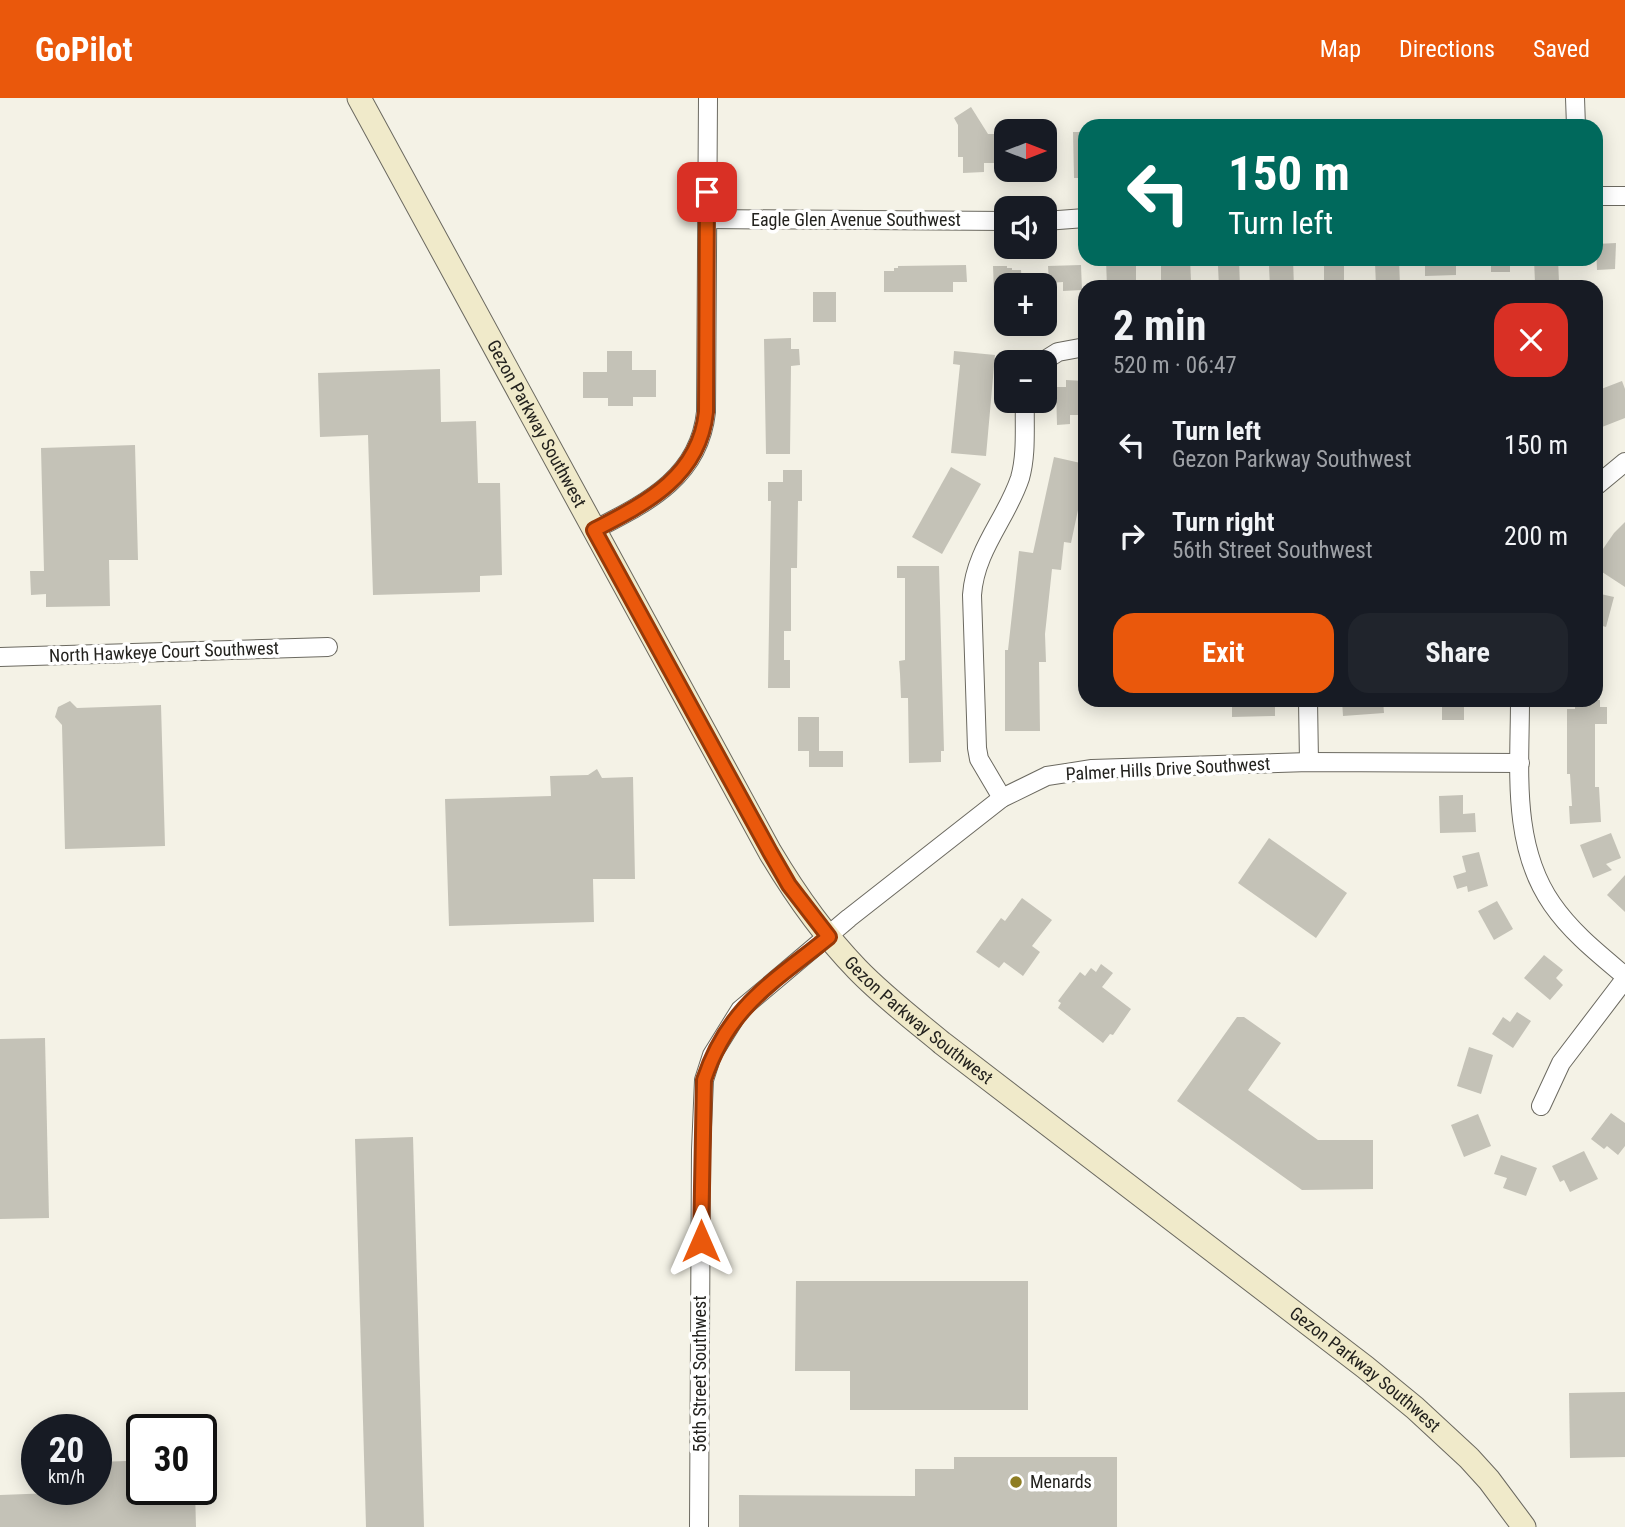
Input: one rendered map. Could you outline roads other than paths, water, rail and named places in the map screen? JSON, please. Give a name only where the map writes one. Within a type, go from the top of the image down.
[{"type":"main road","name":"Gezon Parkway Southwest","points":[[359,98],[770,852],[789,885],[829,937],[878,989],[942,1043],[1415,1408],[1489,1479],[1524,1527]]},
{"type":"street","points":[[594,530],[637,507],[671,483],[687,465],[699,444],[706,412],[708,98]]},
{"type":"street","points":[[1575,98],[1576,119]]},
{"type":"street","points":[[1603,196],[1625,196]]},
{"type":"street","name":"Eagle Glen Avenue Southwest","points":[[707,219],[994,221]]},
{"type":"street","points":[[1057,220],[1078,219]]},
{"type":"street","points":[[1057,353],[1078,348]]},
{"type":"street","points":[[1002,798],[979,759],[977,748],[972,594],[982,553],[1019,479],[1024,458],[1025,413]]},
{"type":"street","points":[[1603,480],[1625,462]]},
{"type":"street","name":"North Hawkeye Court Southwest","points":[[0,657],[328,647]]},
{"type":"street","points":[[1308,707],[1309,762]]},
{"type":"street","points":[[1520,707],[1522,823],[1532,864],[1552,904],[1579,936],[1625,978],[1561,1063],[1541,1106]]},
{"type":"street","name":"Palmer Hills Drive Southwest","points":[[829,937],[849,918],[1002,798],[1047,776],[1092,769],[1309,762],[1520,763]]},
{"type":"street","name":"56th Street Southwest","points":[[699,1527],[701,1150],[704,1080],[712,1055],[740,1010],[829,937]]},
{"type":"place","name":"Menards","points":[[1016,1482]]}]
